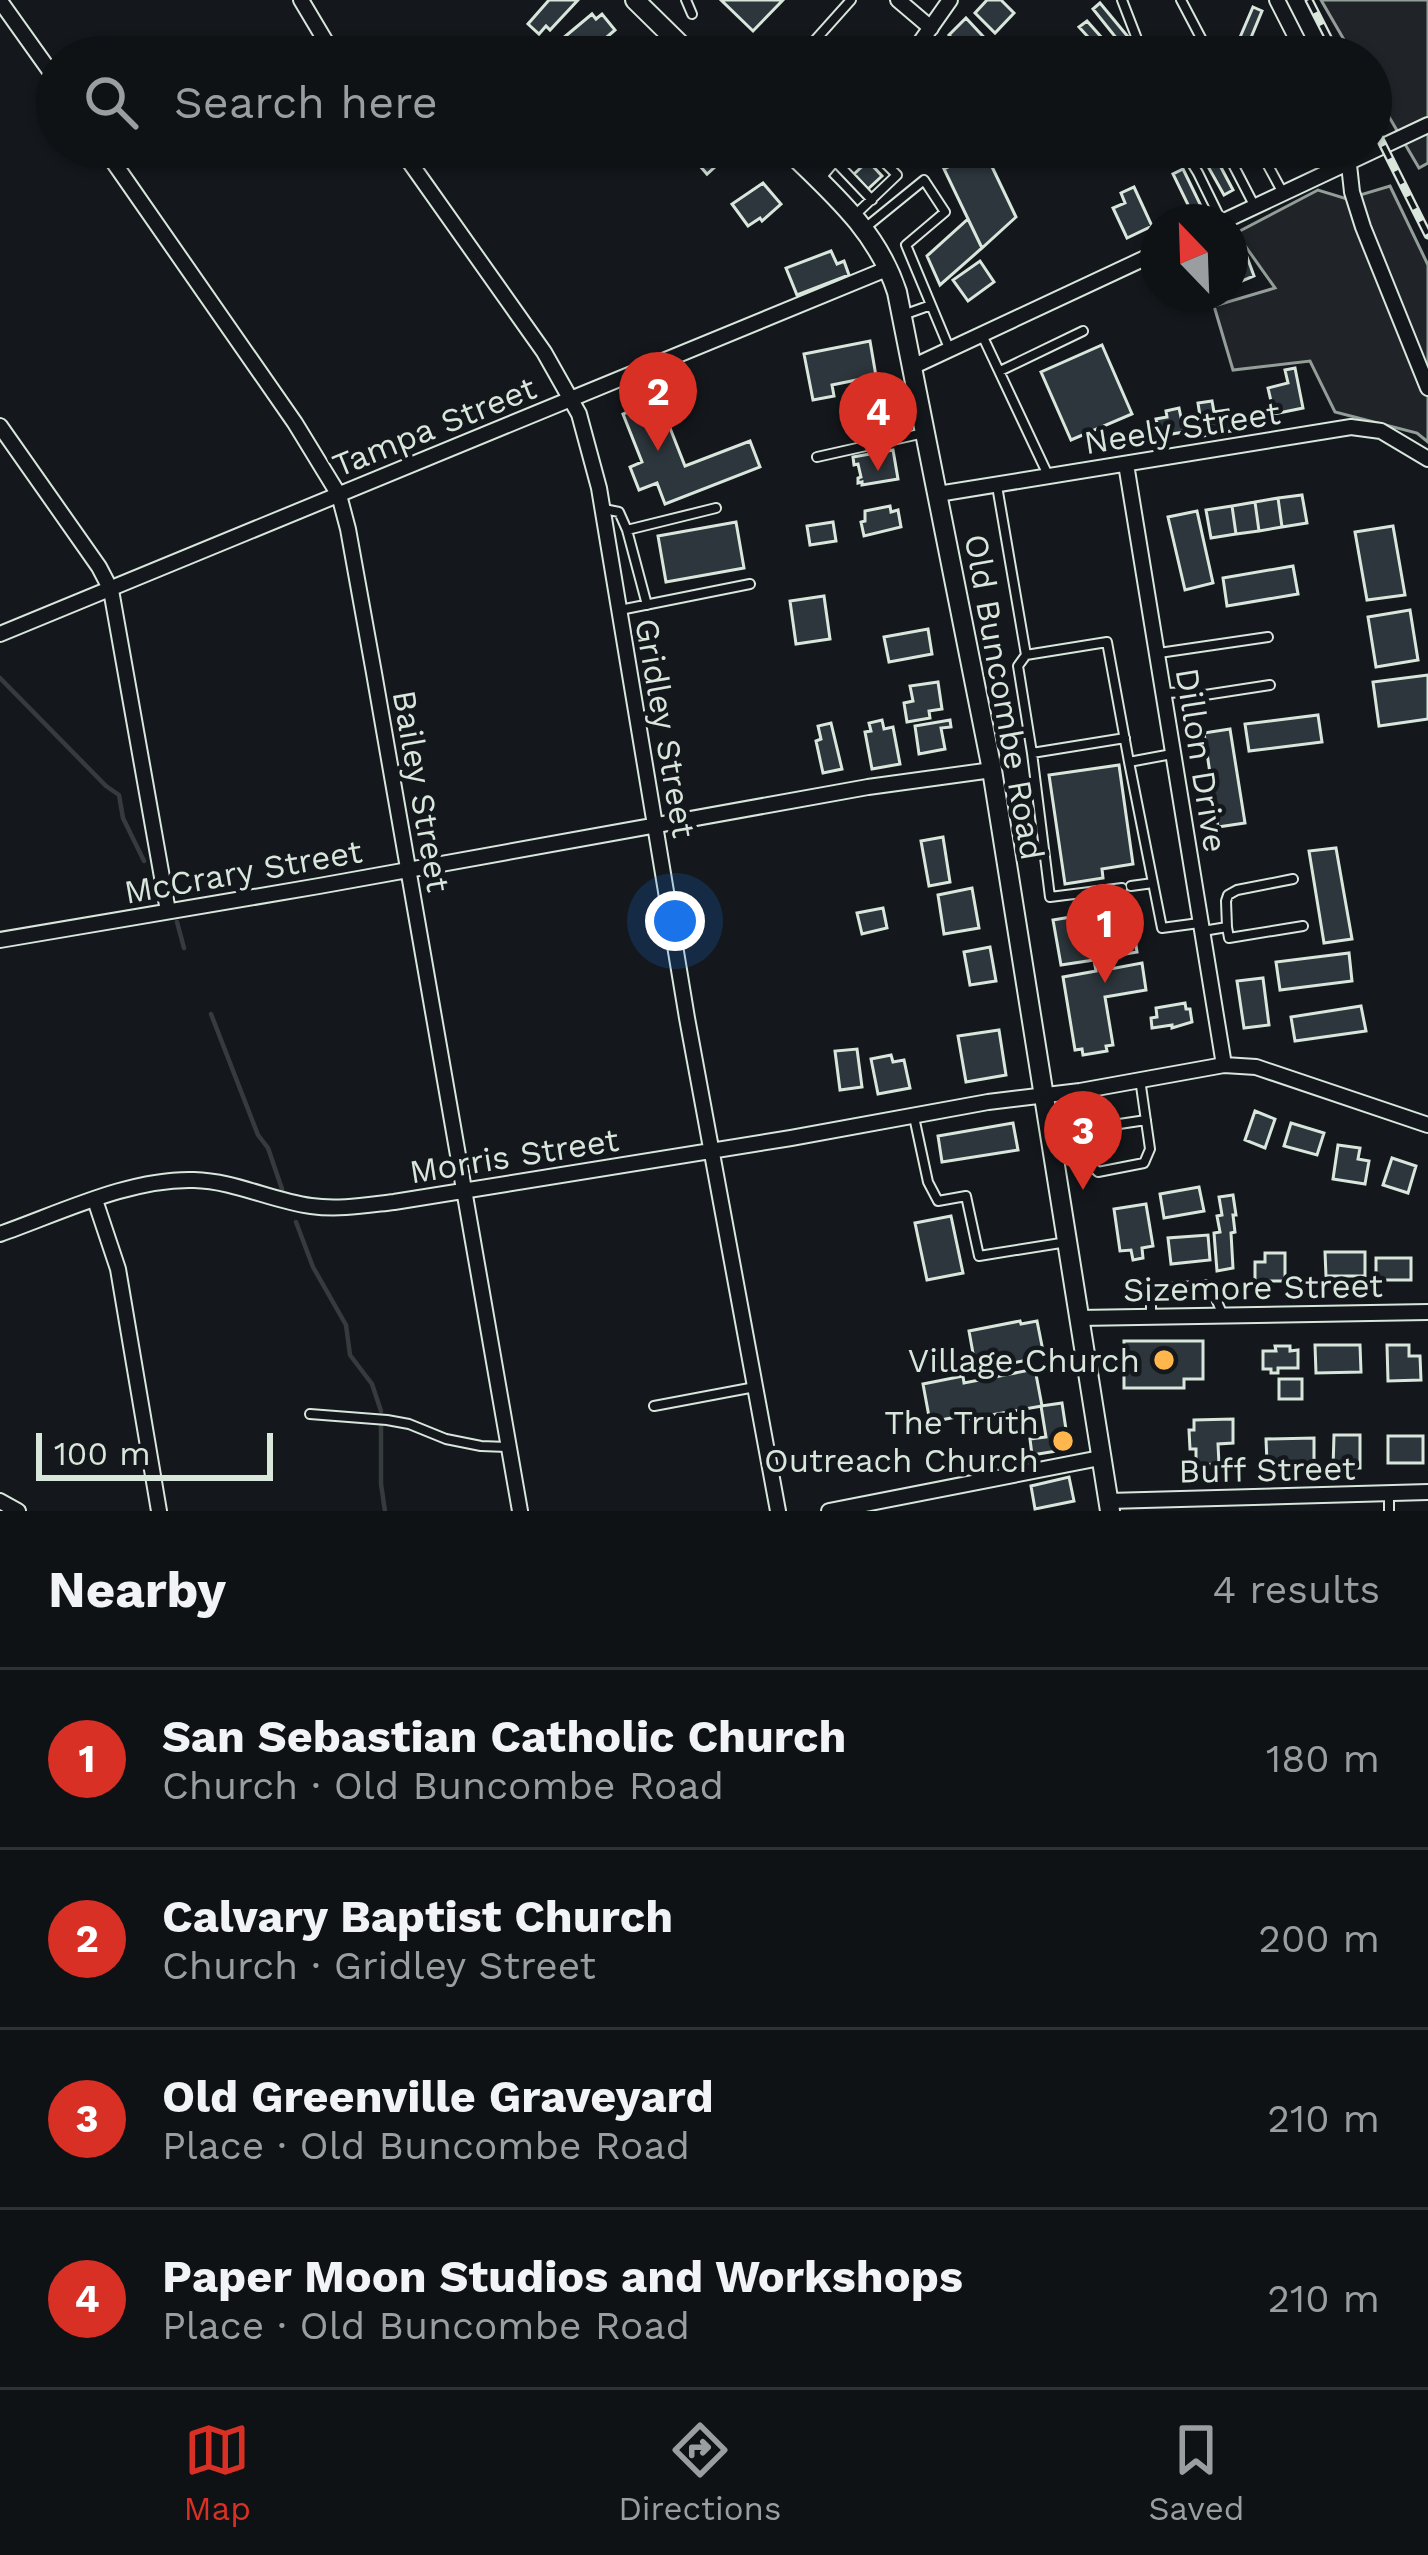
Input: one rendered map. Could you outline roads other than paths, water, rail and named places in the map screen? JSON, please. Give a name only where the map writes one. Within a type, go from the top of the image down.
[{"type":"street","points":[[301,0],[322,36]]},
{"type":"street","points":[[635,0],[672,36]]},
{"type":"street","points":[[898,0],[931,28]]},
{"type":"street","points":[[925,36],[950,0]]},
{"type":"street","points":[[1277,0],[1295,36]]},
{"type":"street","points":[[0,1],[36,52]]},
{"type":"street","points":[[1392,138],[1428,125]]},
{"type":"street","name":"Bailey Street","points":[[118,168],[296,423],[339,495],[520,1511]]},
{"type":"street","name":"Gridley Street","points":[[414,168],[529,328],[571,399],[587,440],[778,1511]]},
{"type":"street","name":"Old Buncombe Road","points":[[807,168],[860,222],[889,268],[902,316],[992,770],[1109,1506]]},
{"type":"street","points":[[817,178],[825,168]]},
{"type":"street","points":[[1248,210],[1325,168]]},
{"type":"street","points":[[1349,168],[1363,227],[1428,388]]},
{"type":"street","points":[[913,367],[1140,260]]},
{"type":"street","name":"Tampa Street","points":[[0,634],[889,268]]},
{"type":"street","points":[[0,426],[111,590],[168,911]]},
{"type":"street","name":"Neely Street","points":[[938,494],[1351,427],[1381,430],[1428,459]]},
{"type":"street","name":"Dillon Drive","points":[[1126,464],[1225,1065]]},
{"type":"street","name":"McCrary Street","points":[[0,940],[868,787],[992,770]]},
{"type":"street","name":"Morris Street","points":[[0,1234],[138,1186],[187,1180],[224,1184],[313,1207],[345,1208],[1225,1065],[1256,1066],[1428,1125]]},
{"type":"street","points":[[95,1200],[118,1269],[159,1511]]},
{"type":"street","name":"Sizemore Street","points":[[1079,1318],[1428,1312]]},
{"type":"street","points":[[829,1511],[1100,1458]]},
{"type":"street","name":"Buff Street","points":[[1109,1506],[1428,1492]]},
{"type":"street","points":[[0,1501],[18,1511]]},
{"type":"lane","points":[[686,0],[692,14]]},
{"type":"lane","points":[[819,36],[851,0]]},
{"type":"lane","points":[[1122,0],[1136,36]]},
{"type":"lane","points":[[1181,0],[1200,36]]},
{"type":"lane","points":[[847,168],[872,200]]},
{"type":"lane","points":[[860,222],[872,200],[897,175],[890,168]]},
{"type":"lane","points":[[1194,168],[1213,204]]},
{"type":"lane","points":[[1235,168],[1255,207]]},
{"type":"lane","points":[[1269,168],[1283,193]]},
{"type":"lane","points":[[860,222],[924,180],[945,212],[906,245],[950,350]]},
{"type":"lane","points":[[839,200],[856,184]]},
{"type":"lane","points":[[884,188],[897,202]]},
{"type":"lane","points":[[889,268],[911,257]]},
{"type":"lane","points":[[902,316],[931,305]]},
{"type":"lane","points":[[1000,371],[1083,331]]},
{"type":"lane","points":[[982,335],[1049,476]]},
{"type":"lane","points":[[817,457],[926,433]]},
{"type":"lane","points":[[997,484],[1026,656]]},
{"type":"lane","points":[[602,508],[619,512],[646,605]]},
{"type":"lane","points":[[627,530],[716,508]]},
{"type":"lane","points":[[610,559],[633,555]]},
{"type":"lane","points":[[619,611],[750,584]]},
{"type":"lane","points":[[1157,653],[1268,637]]},
{"type":"lane","points":[[1154,883],[1050,898],[1018,666],[1026,656],[1107,642],[1154,883],[1162,928],[1227,927]]},
{"type":"lane","points":[[1163,693],[1205,695],[1270,685]]},
{"type":"lane","points":[[1032,754],[1125,738]]},
{"type":"lane","points":[[1130,762],[1173,754]]},
{"type":"lane","points":[[1293,879],[1228,895],[1229,938],[1303,926]]},
{"type":"lane","points":[[1079,1091],[1092,1166],[1098,1172],[1144,1163],[1150,1149],[1140,1079]]},
{"type":"lane","points":[[914,1116],[928,1182],[938,1201],[966,1196],[979,1256],[1067,1242]]},
{"type":"lane","points":[[1086,1129],[1146,1120]]},
{"type":"lane","points":[[1150,1315],[1151,1289],[1210,1285],[1223,1314]]},
{"type":"lane","points":[[654,1406],[756,1387]]},
{"type":"lane","points":[[310,1414],[387,1420],[481,1447],[509,1447]]},
{"type":"lane","points":[[1389,1493],[1389,1511]]},
{"type":"waterway","points":[[0,678],[119,795],[123,818],[144,861]]},
{"type":"waterway","points":[[177,922],[184,948]]},
{"type":"waterway","points":[[211,1014],[282,1189]]},
{"type":"waterway","points":[[296,1222],[313,1267],[346,1325],[350,1355],[372,1384],[381,1411]]},
{"type":"waterway","points":[[381,1426],[385,1511]]},
{"type":"railway","points":[[1309,0],[1327,36]]},
{"type":"railway","points":[[1392,163],[1428,235]]},
{"type":"place","name":"Calvary Baptist Church","points":[[658,451]]},
{"type":"place","name":"Paper Moon Studios and Workshops","points":[[878,471]]},
{"type":"place","name":"San Sebastian Catholic Church","points":[[1105,983]]},
{"type":"place","name":"Old Greenville Graveyard","points":[[1083,1190]]},
{"type":"place","name":"Village Church","points":[[1164,1360]]},
{"type":"place","name":"The Truth Outreach Church","points":[[1063,1441]]}]
